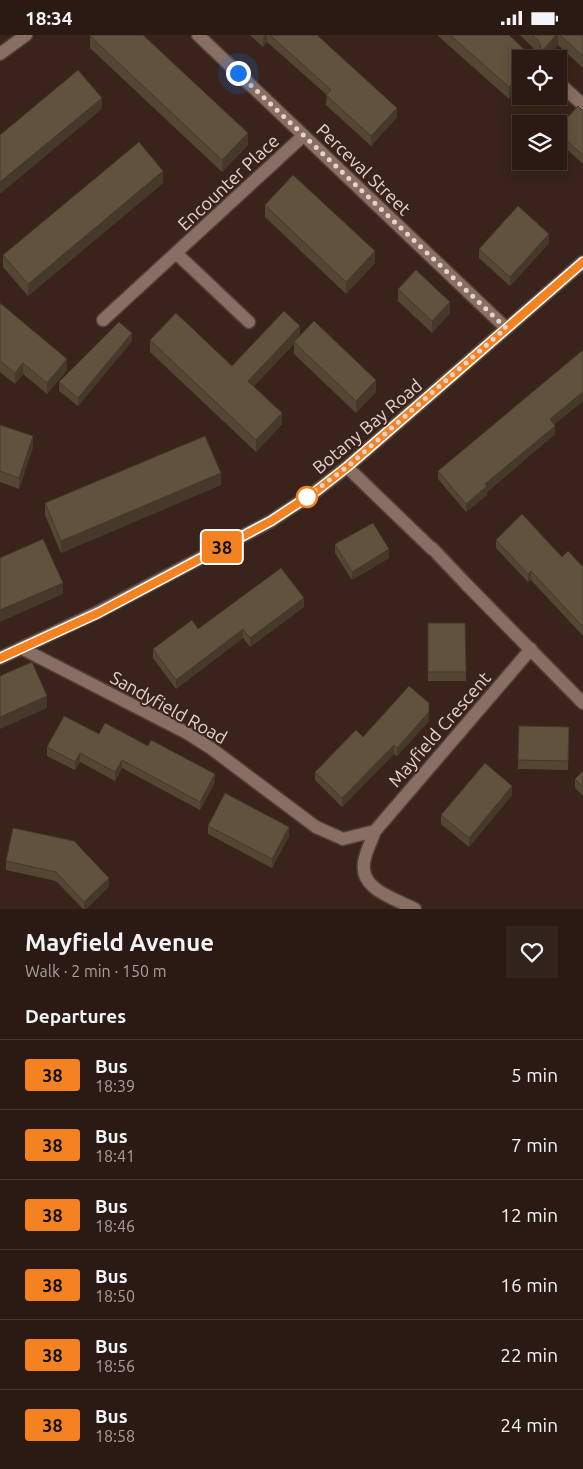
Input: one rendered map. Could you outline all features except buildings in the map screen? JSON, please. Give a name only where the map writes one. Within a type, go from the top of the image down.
[{"type":"street","points":[[0,54],[26,35]]},
{"type":"street","name":"Perceval Street","points":[[198,35],[506,328]]},
{"type":"street","points":[[567,90],[583,105]]},
{"type":"street","name":"Encounter Place","points":[[102,320],[303,136]]},
{"type":"street","name":"Encounter Place","points":[[176,253],[248,323]]},
{"type":"street","name":"Botany Bay Road","points":[[0,658],[98,613],[271,521],[315,492],[347,467],[583,262]]},
{"type":"street","points":[[347,467],[432,548],[583,703]]},
{"type":"street","name":"Sandyfield Road","points":[[21,648],[187,733],[220,754],[316,827],[343,839],[375,831]]},
{"type":"street","name":"Mayfield Crescent","points":[[415,909],[373,888],[367,879],[364,872],[364,859],[375,831],[531,649]]},
{"type":"bus line","name":"38","points":[[0,658],[98,613],[271,521],[315,492],[347,467],[583,262]]},
{"type":"route","points":[[238,73],[506,328],[347,467],[304,499],[307,497]]}]
